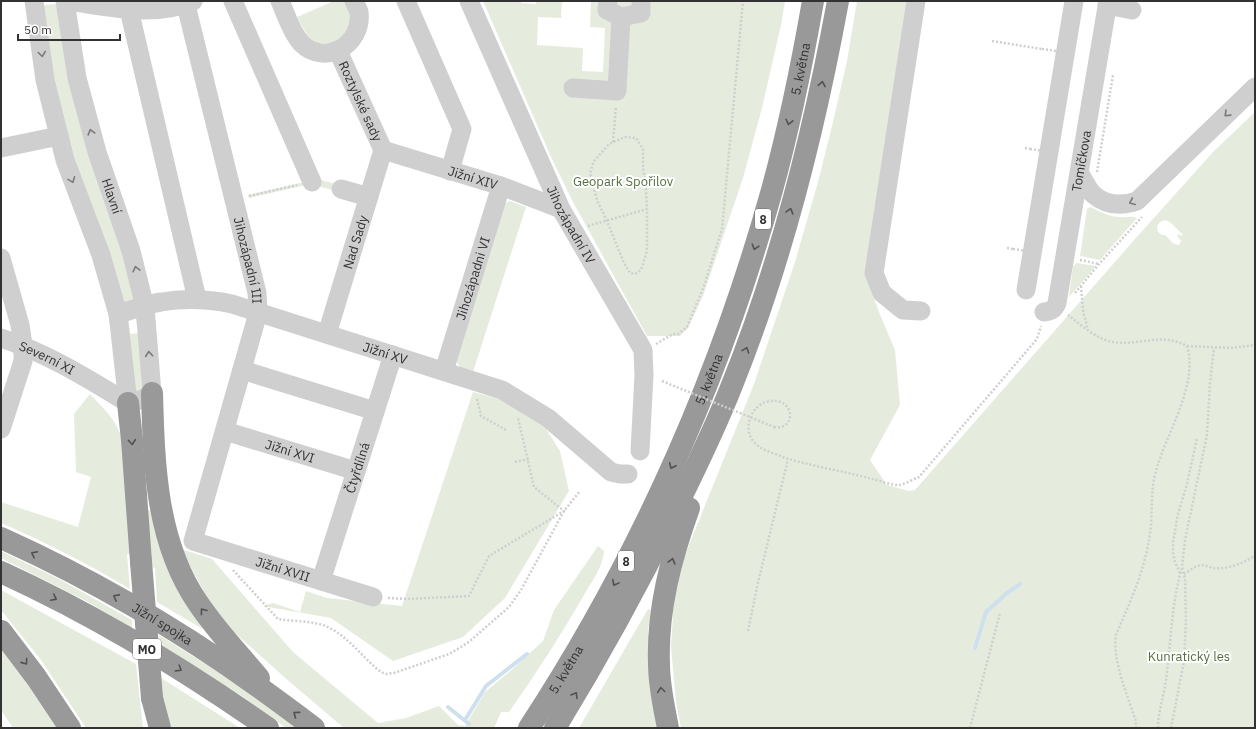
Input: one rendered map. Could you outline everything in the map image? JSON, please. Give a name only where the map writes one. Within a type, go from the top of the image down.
[{"type":"highway","name":"5. května","points":[[529,728],[574,657],[613,587],[658,496],[703,393],[739,295],[772,190],[797,84],[813,1]]},
{"type":"highway","name":"5. května","points":[[555,728],[639,583],[687,485],[732,386],[763,301],[797,188],[820,91],[838,1]]},
{"type":"highway","points":[[668,728],[660,684],[659,644],[660,623],[667,581],[680,535],[732,386]]},
{"type":"highway","points":[[152,393],[153,430],[158,489],[168,542],[178,567],[198,603],[278,701]]},
{"type":"highway","points":[[128,403],[145,417],[153,430]]},
{"type":"highway","points":[[128,403],[152,698],[152,728]]},
{"type":"highway","name":"Jižní spojka","points":[[1,538],[75,575],[147,614],[213,655],[314,728]]},
{"type":"highway","name":"MO","points":[[1,572],[79,611],[120,634],[202,683],[268,728]]},
{"type":"highway","points":[[1,631],[36,677],[70,728]]},
{"type":"highway","points":[[152,698],[160,728]]},
{"type":"street","points":[[34,1],[45,80],[65,160],[101,255],[118,314],[128,403],[144,398],[152,393]]},
{"type":"street","name":"Hlavní","points":[[65,1],[77,78],[97,152],[131,251],[145,307],[152,393]]},
{"type":"street","points":[[68,1],[112,8],[132,5],[153,10],[188,2]]},
{"type":"street","points":[[233,1],[312,182]]},
{"type":"street","name":"Roztylské sady","points":[[280,1],[295,34],[301,42],[310,49],[320,53],[338,51],[347,45],[354,36],[358,25],[359,12],[354,1]]},
{"type":"street","points":[[406,1],[462,129],[450,171]]},
{"type":"street","name":"Jihozápadní IV","points":[[469,1],[562,209],[643,350],[644,375],[640,451]]},
{"type":"street","points":[[608,1],[607,10],[621,17],[640,13],[641,1]]},
{"type":"street","points":[[916,1],[874,273],[882,293],[903,310],[921,311]]},
{"type":"street","points":[[1026,290],[1074,1]]},
{"type":"street","name":"Jihozápadní III","points":[[188,2],[257,293],[258,313],[193,541]]},
{"type":"street","points":[[1108,3],[1132,10]]},
{"type":"street","name":"Tomíčkova","points":[[1043,319],[1055,308],[1058,303],[1088,174],[1108,3]]},
{"type":"street","points":[[132,5],[131,18],[197,299]]},
{"type":"street","points":[[572,88],[617,91],[621,17]]},
{"type":"street","name":"Roztylské sady","points":[[338,51],[383,150]]},
{"type":"street","points":[[1088,174],[1094,195],[1110,204],[1125,205],[1137,201],[1255,87]]},
{"type":"street","points":[[1,148],[59,136]]},
{"type":"street","name":"Jižní XIV","points":[[383,150],[501,186],[562,209]]},
{"type":"street","name":"Nad Sady","points":[[327,334],[383,150]]},
{"type":"street","name":"Jihozápadni VI","points":[[444,371],[501,186]]},
{"type":"street","points":[[341,189],[369,197]]},
{"type":"street","points":[[1,258],[20,325],[23,345],[23,362],[2,423]]},
{"type":"street","name":"Jižní XV","points":[[118,314],[159,302],[197,299],[232,304],[502,390],[548,418],[611,472],[628,474]]},
{"type":"street","name":"Severní XI","points":[[1,338],[38,351],[128,403]]},
{"type":"street","name":"Čtyřdílná","points":[[321,581],[392,355]]},
{"type":"street","points":[[91,381],[106,381],[111,378],[120,368],[123,359]]},
{"type":"street","points":[[242,370],[375,411]]},
{"type":"street","points":[[1,379],[4,380],[1,389]]},
{"type":"street","name":"Jižní XVI","points":[[224,431],[356,471]]},
{"type":"street","name":"Jižní XVII","points":[[193,541],[373,597]]},
{"type":"path","points":[[671,336],[673,334],[678,334],[687,327],[704,286],[722,229],[743,1]]},
{"type":"path","points":[[992,41],[1071,53]]},
{"type":"path","points":[[1088,174],[1102,147],[1114,70]]},
{"type":"path","points":[[613,142],[617,91]]},
{"type":"path","points":[[625,137],[636,138],[643,149],[646,209],[647,251],[641,270],[635,274],[630,273],[624,263],[598,200],[590,173],[594,161],[609,144],[625,137]]},
{"type":"path","points":[[1025,148],[1058,153]]},
{"type":"path","points":[[249,196],[312,182]]},
{"type":"path","points":[[574,230],[646,209]]},
{"type":"path","points":[[1136,215],[1143,215]]},
{"type":"path","points":[[1007,248],[1041,253]]},
{"type":"path","points":[[1077,259],[1099,264]]},
{"type":"path","points":[[1081,286],[1083,310],[1088,331]]},
{"type":"path","points":[[1064,312],[1088,331],[1111,341],[1124,343],[1164,339],[1187,346],[1214,348],[1232,348],[1255,345]]},
{"type":"path","points":[[662,381],[774,426],[779,428],[787,424],[790,417],[790,409],[780,402],[766,402],[761,404],[754,412],[748,425],[748,430],[755,444],[788,459],[899,485],[919,477],[1037,339],[1043,319]]},
{"type":"path","points":[[1136,728],[1134,716],[1117,663],[1115,642],[1116,635],[1138,583],[1145,561],[1150,533],[1155,472],[1180,405],[1189,374],[1190,363],[1187,346]]},
{"type":"path","points":[[1171,728],[1184,661],[1186,621],[1182,568],[1184,540],[1208,435],[1210,383],[1214,348]]},
{"type":"path","points":[[473,381],[481,416],[506,430]]},
{"type":"path","points":[[513,397],[529,459],[534,487],[564,511]]},
{"type":"path","points":[[1158,728],[1159,716],[1163,702],[1175,598],[1182,574],[1172,553],[1173,542],[1178,514],[1187,484],[1197,438]]},
{"type":"path","points":[[514,462],[529,459]]},
{"type":"path","points":[[748,631],[757,587],[788,459]]},
{"type":"path","points":[[229,552],[234,571],[278,620],[319,624],[329,628],[342,637],[381,672],[386,674],[394,673],[449,654],[461,648],[509,607],[521,590],[564,511],[580,491]]},
{"type":"path","points":[[373,597],[408,599],[469,596],[489,556],[564,511]]},
{"type":"path","points":[[1182,574],[1200,565],[1219,568],[1233,566],[1239,562],[1246,561],[1255,555]]},
{"type":"path","points":[[970,728],[1000,614]]},
{"type":"green space","points":[[334,1],[346,1],[350,11],[351,21],[344,36],[331,44],[318,43],[308,37],[297,17]]},
{"type":"green space","name":"Geopark Spořilov","points":[[483,1],[521,1],[521,3],[536,4],[536,1],[562,1],[562,18],[538,17],[537,45],[583,48],[582,71],[603,72],[605,28],[590,27],[591,1],[785,1],[762,108],[743,178],[703,296],[688,328],[680,336],[647,336],[574,204],[551,157]]},
{"type":"green space","name":"Kunratický les","points":[[857,1],[908,1],[867,279],[895,350],[900,405],[870,460],[887,485],[909,491],[915,490],[1213,152],[1255,112],[1255,728],[681,728],[676,702],[671,647],[674,598],[685,555],[754,384],[795,262],[818,182],[847,61]],"holes":[[[1165,220],[1170,222],[1183,235],[1182,236],[1179,234],[1177,236],[1181,241],[1179,245],[1174,244],[1165,235],[1158,232],[1157,226],[1160,222]]]},
{"type":"green space","points":[[56,4],[59,7],[137,304],[124,307],[86,199],[69,144],[51,69],[42,7],[45,5]]},
{"type":"green space","points":[[315,178],[362,192],[360,198],[311,184],[249,198],[248,195],[309,181]]},
{"type":"green space","points":[[510,201],[526,207],[473,372],[461,368],[454,359],[501,205]]},
{"type":"green space","points":[[1090,207],[1113,216],[1137,218],[1100,260],[1080,256],[1087,209]]},
{"type":"green space","points":[[1077,263],[1096,266],[1069,297],[1073,266]]},
{"type":"green space","points":[[135,315],[140,318],[142,390],[135,392],[126,317],[128,320],[130,334],[139,333]]},
{"type":"green space","points":[[473,392],[503,400],[543,424],[560,451],[569,491],[505,598],[463,637],[393,661],[331,618],[263,606],[273,603],[300,612],[306,591],[327,598],[402,606]]},
{"type":"green space","points":[[90,394],[105,409],[113,420],[122,440],[131,554],[127,554],[130,589],[66,554],[1,523],[1,502],[78,527],[91,477],[76,472],[74,414]]},
{"type":"green space","points":[[147,510],[151,510],[158,541],[170,571],[184,600],[202,627],[201,628],[157,602],[155,568],[152,567]]},
{"type":"green space","points":[[598,546],[604,551],[602,563],[594,579],[529,683],[509,712],[501,712],[494,728],[344,728],[235,633],[209,601],[181,549],[212,559],[293,652],[378,723],[406,718],[439,706],[458,725],[465,726],[485,692],[543,641],[554,610]]},
{"type":"green space","points":[[1,551],[59,579],[132,620],[132,628],[88,602],[1,558]]},
{"type":"green space","points":[[1,590],[136,664],[143,728],[86,728],[41,660],[1,610]]},
{"type":"green space","points":[[648,609],[651,610],[648,631],[648,668],[657,728],[579,728]]},
{"type":"green space","points":[[159,635],[229,679],[298,728],[286,728],[242,696],[159,644]]},
{"type":"green space","points":[[1,642],[62,728],[13,728],[1,710]]},
{"type":"green space","points":[[161,678],[240,728],[168,728],[163,710]]},
{"type":"waterway","points":[[975,648],[986,612],[1007,593],[1020,584]]},
{"type":"waterway","points":[[465,720],[486,686],[527,654]]},
{"type":"waterway","points":[[448,707],[469,724]]}]
